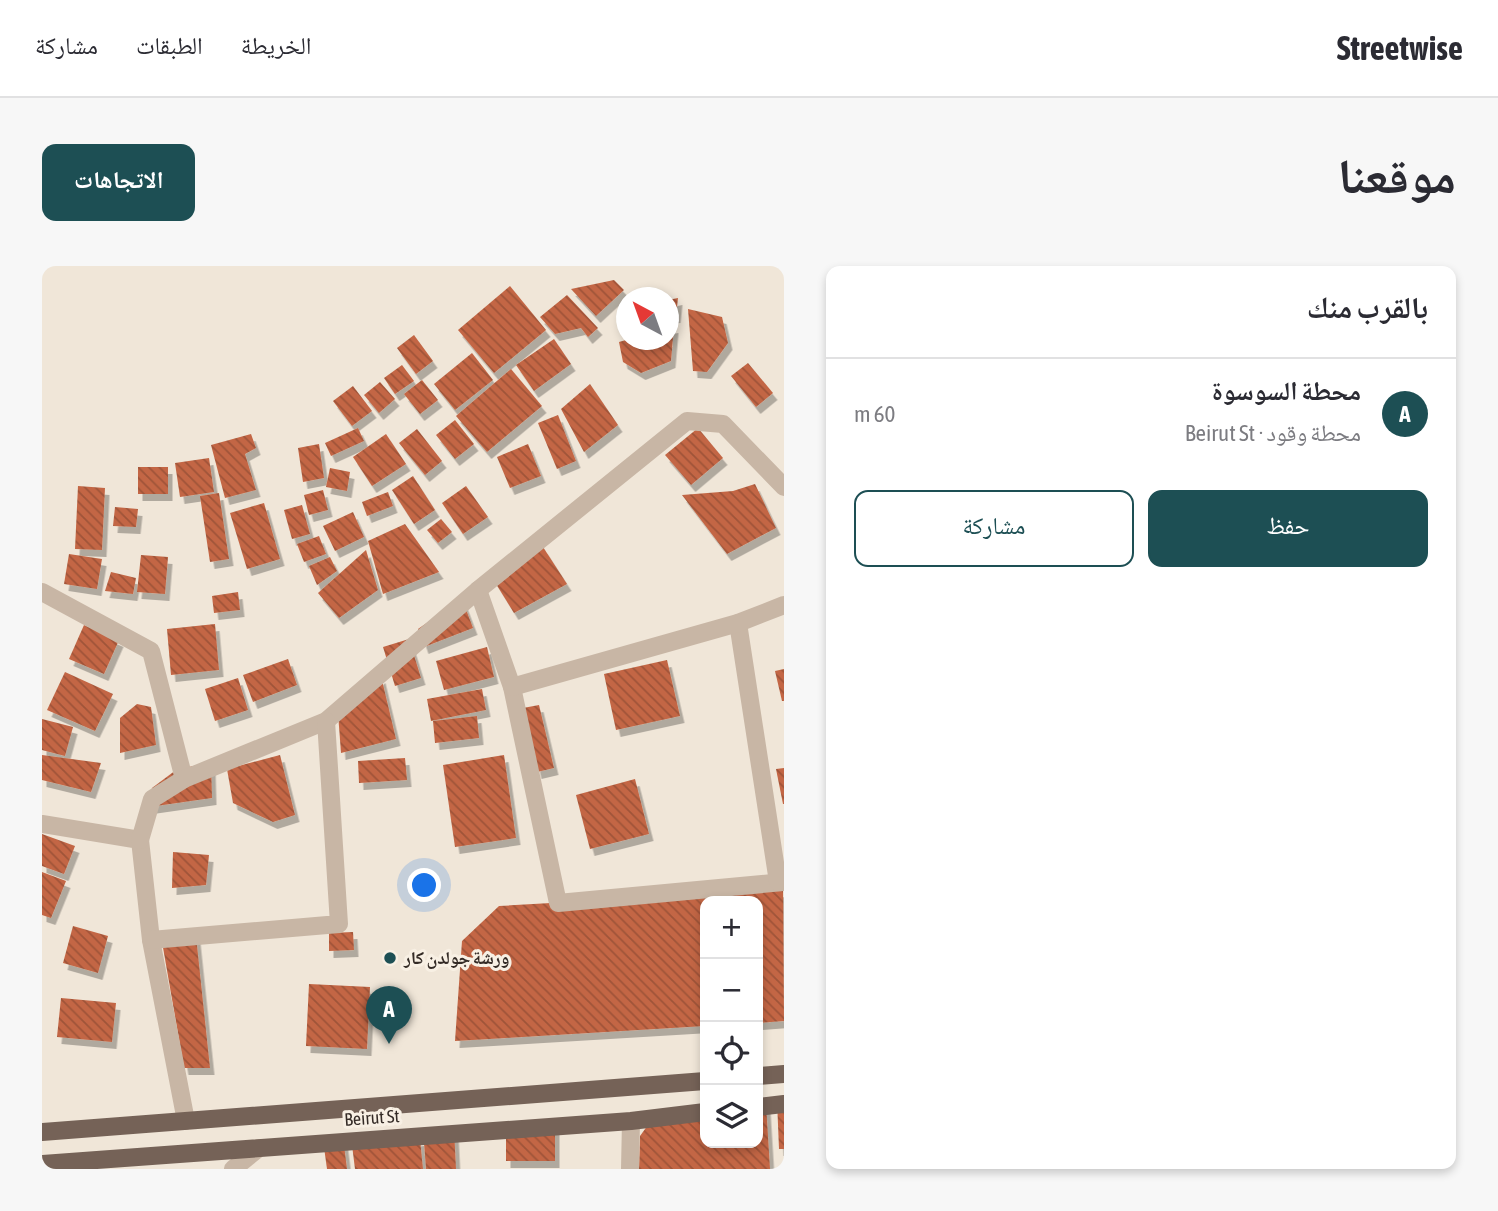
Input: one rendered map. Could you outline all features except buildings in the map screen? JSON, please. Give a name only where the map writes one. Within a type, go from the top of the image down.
[{"type":"main road","points":[[763,1076],[784,1074]]},
{"type":"main road","name":"Beirut St","points":[[42,1132],[700,1081]]},
{"type":"main road","points":[[763,1106],[784,1104]]},
{"type":"main road","name":"Beirut St","points":[[42,1164],[631,1121],[700,1113]]},
{"type":"street","points":[[186,1121],[151,940],[140,840],[152,799],[184,779],[326,721],[478,590],[687,421],[723,424],[784,487]]},
{"type":"street","points":[[478,590],[512,687],[558,903],[781,882],[738,622]]},
{"type":"street","points":[[42,592],[151,651],[184,779]]},
{"type":"street","points":[[512,687],[738,622],[784,605]]},
{"type":"street","points":[[151,940],[339,924],[326,721]]},
{"type":"street","points":[[42,824],[140,840]]},
{"type":"street","points":[[630,1169],[631,1121]]},
{"type":"street","points":[[233,1169],[259,1148]]},
{"type":"street","points":[[96,1159],[113,1169]]},
{"type":"place","name":"ورشة جولدن كار","points":[[390,958]]},
{"type":"place","name":"محطة السوسوة","points":[[389,1044]]}]
